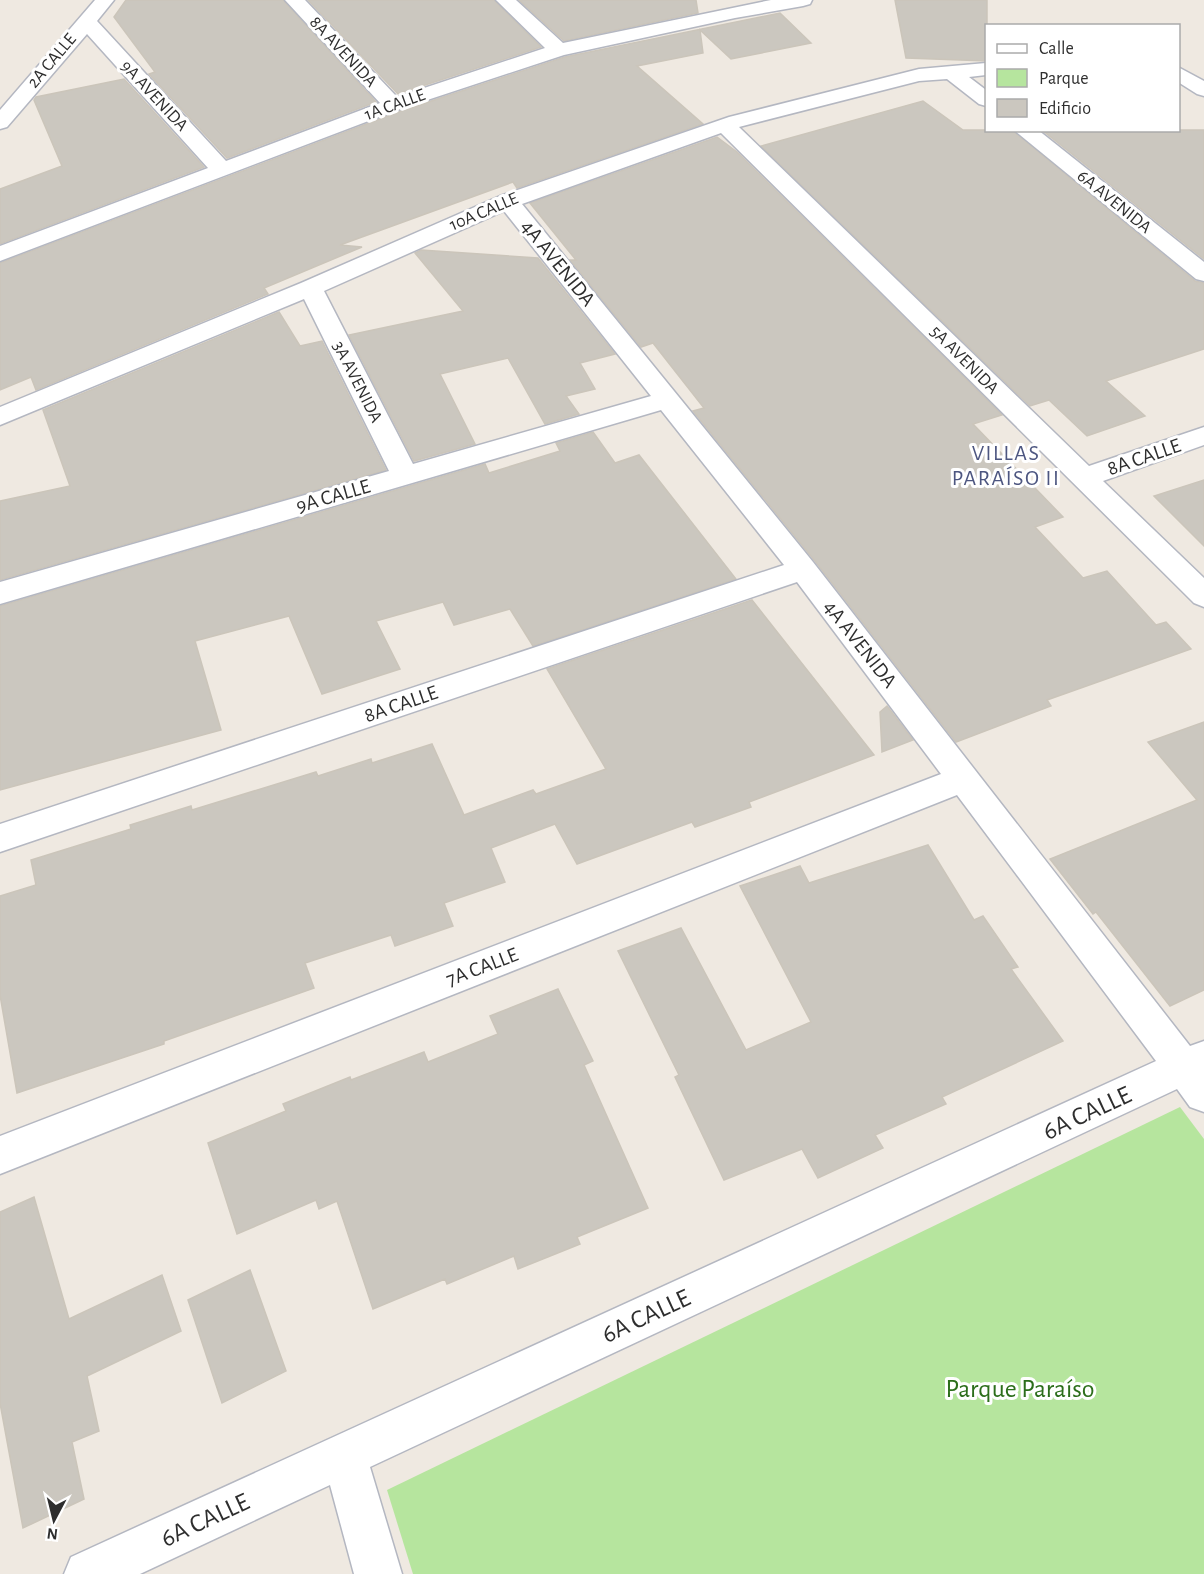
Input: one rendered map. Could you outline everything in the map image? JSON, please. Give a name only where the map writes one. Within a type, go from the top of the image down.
[{"type":"street","name":"2A CALLE","points":[[0,123],[105,0]]},
{"type":"street","name":"8A AVENIDA","points":[[294,0],[393,105]]},
{"type":"street","points":[[505,0],[559,50]]},
{"type":"street","name":"1A CALLE","points":[[0,254],[393,105],[559,50],[727,6],[803,0]]},
{"type":"street","name":"9A AVENIDA","points":[[86,21],[222,170]]},
{"type":"street","name":"10A CALLE","points":[[0,417],[310,288],[508,201],[725,125],[919,75],[985,69]]},
{"type":"street","points":[[950,71],[985,98]]},
{"type":"street","points":[[1180,72],[1204,71]]},
{"type":"street","points":[[1180,73],[1204,90]]},
{"type":"street","name":"5A AVENIDA","points":[[725,125],[1204,596]]},
{"type":"street","name":"6A AVENIDA","points":[[1026,132],[1204,274]]},
{"type":"street","name":"4A AVENIDA","points":[[508,201],[802,569],[963,779],[1197,1074]]},
{"type":"street","name":"3A AVENIDA","points":[[310,288],[405,476]]},
{"type":"street","name":"9A CALLE","points":[[0,593],[667,400]]},
{"type":"street","name":"8A CALLE","points":[[1083,478],[1204,436]]},
{"type":"street","name":"8A CALLE","points":[[0,838],[802,569]]},
{"type":"street","name":"7A CALLE","points":[[0,1155],[963,779]]},
{"type":"street","name":"6A CALLE","points":[[88,1574],[344,1455],[1197,1074]]},
{"type":"street","points":[[344,1455],[378,1574]]},
{"type":"green space","name":"Parque Paraíso","points":[[1180,1107],[1204,1139],[1204,1574],[413,1574],[387,1490]]},
{"type":"building","points":[[126,0],[283,0],[376,102],[227,158],[149,74],[155,72],[114,17]]},
{"type":"building","points":[[308,0],[494,0],[541,47],[398,94]]},
{"type":"building","points":[[519,0],[696,0],[698,13],[564,41]]},
{"type":"building","points":[[895,0],[987,0],[985,61],[906,58]]},
{"type":"building","points":[[780,13],[811,43],[731,59],[700,30],[703,53],[637,66],[703,124],[517,188],[513,182],[340,245],[362,247],[264,288],[268,294],[36,390],[31,377],[0,390],[0,263],[401,111],[565,57]]},
{"type":"building","points":[[124,79],[204,167],[0,244],[0,189],[62,166],[34,100],[36,97]]},
{"type":"building","points":[[923,101],[963,130],[1014,132],[1195,281],[1204,283],[1204,349],[1106,381],[1145,416],[1087,436],[1049,400],[1030,406],[761,146]]},
{"type":"building","points":[[1204,130],[1204,259],[1045,132]]},
{"type":"building","points":[[717,137],[737,152],[1002,415],[973,424],[1063,517],[1035,527],[1083,578],[1107,571],[1156,625],[1166,622],[1191,649],[1047,700],[1051,706],[956,742],[815,561],[693,411],[704,408],[653,343],[641,347],[570,260],[576,260],[530,203]]},
{"type":"building","points":[[421,250],[538,258],[615,354],[580,363],[595,389],[566,396],[579,414],[545,424],[508,358],[440,374],[475,444],[414,461],[349,335],[463,311],[415,253]]},
{"type":"building","points":[[279,312],[300,346],[322,341],[386,470],[0,580],[0,501],[70,486],[43,410]]},
{"type":"building","points":[[593,432],[615,463],[639,455],[736,579],[533,646],[510,609],[454,625],[443,602],[376,621],[400,669],[322,694],[289,616],[195,641],[221,730],[0,790],[0,606],[485,464],[489,473],[560,451],[556,443]]},
{"type":"building","points":[[1204,480],[1204,546],[1154,496]]},
{"type":"building","points":[[752,600],[874,755],[749,802],[751,807],[695,827],[692,822],[577,864],[555,824],[491,848],[505,882],[444,903],[453,926],[395,946],[391,935],[305,963],[314,988],[164,1041],[164,1044],[17,1093],[0,995],[0,896],[36,885],[31,860],[131,829],[130,825],[191,806],[192,810],[316,772],[318,776],[371,759],[372,763],[432,744],[464,815],[533,790],[536,794],[606,769],[547,669]]},
{"type":"building","points":[[887,706],[913,740],[882,752],[880,712]]},
{"type":"building","points":[[1204,722],[1204,990],[1170,1006],[1096,912],[1093,914],[1050,859],[1197,800],[1148,742]]},
{"type":"building","points":[[928,845],[974,920],[983,916],[1018,967],[1011,969],[1063,1041],[942,1097],[946,1104],[875,1135],[883,1148],[818,1178],[802,1149],[724,1180],[675,1077],[679,1075],[618,951],[681,928],[746,1050],[811,1022],[740,886],[800,866],[809,883]]},
{"type":"building","points":[[558,989],[593,1061],[584,1065],[648,1208],[577,1237],[580,1244],[518,1269],[514,1256],[447,1284],[445,1279],[373,1309],[337,1201],[319,1209],[316,1200],[237,1234],[208,1143],[286,1111],[283,1104],[350,1077],[351,1080],[424,1052],[428,1062],[498,1034],[490,1016]]},
{"type":"building","points":[[34,1197],[69,1319],[162,1275],[181,1331],[87,1376],[99,1431],[72,1442],[84,1499],[23,1528],[0,1403],[0,1212]]},
{"type":"building","points":[[250,1270],[286,1371],[222,1403],[188,1300]]},
{"type":"district","name":"VILLAS PARAÍSO II","points":[[1006,466]]}]
